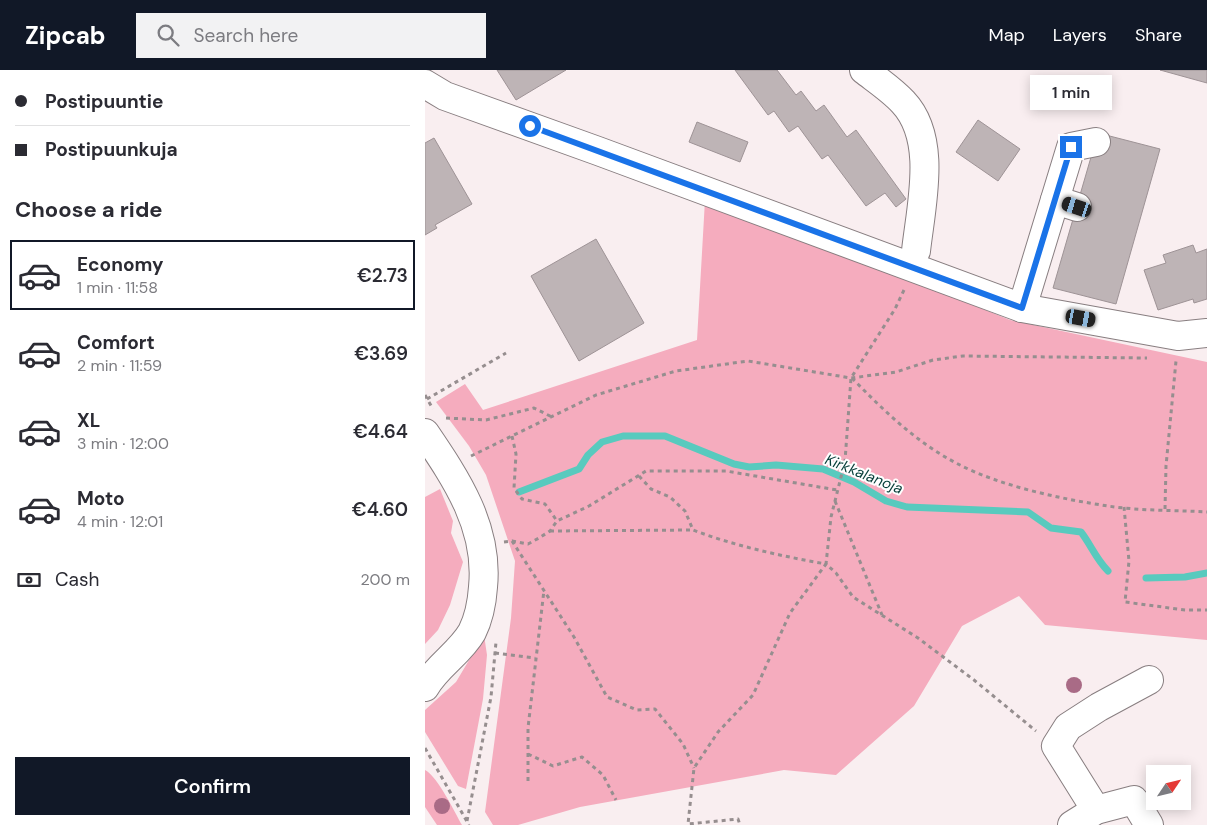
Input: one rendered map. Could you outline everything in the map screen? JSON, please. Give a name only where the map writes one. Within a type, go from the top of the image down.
[{"type":"street","points":[[864,70],[903,102],[920,130],[924,166],[923,204],[914,259]]},
{"type":"street","points":[[425,84],[445,96],[598,151],[914,259],[1022,308],[1178,336],[1207,333]]},
{"type":"street","points":[[1022,308],[1066,203],[1083,144]]},
{"type":"street","points":[[427,680],[454,655],[472,631],[481,602],[484,576],[483,551],[473,514],[433,421]]},
{"type":"street","points":[[1096,810],[1056,746],[1068,727],[1099,707],[1149,680]]},
{"type":"street","points":[[1072,825],[1096,810],[1134,800],[1149,825]]},
{"type":"path","points":[[740,825],[738,820],[688,824],[694,768],[718,732],[753,695],[790,613],[826,564],[831,517],[845,461],[851,378],[895,309],[914,259]]},
{"type":"path","points":[[427,399],[506,353]]},
{"type":"path","points":[[468,457],[596,395],[676,371],[748,361],[851,378],[896,372],[933,360],[963,356],[1150,358]]},
{"type":"path","points":[[1165,509],[1166,466],[1177,358],[1168,358]]},
{"type":"path","points":[[851,378],[883,410],[925,444],[959,465],[1011,486],[1109,507],[1207,512]]},
{"type":"path","points":[[425,395],[433,421],[486,420],[534,408],[552,417]]},
{"type":"path","points":[[512,436],[516,454],[514,488],[521,499],[545,504],[557,521]]},
{"type":"path","points":[[496,542],[512,541],[527,544],[550,531],[557,521],[589,506],[646,471],[726,471],[837,490]]},
{"type":"path","points":[[639,476],[651,489],[670,497],[685,511],[693,530]]},
{"type":"path","points":[[835,500],[882,615]]},
{"type":"path","points":[[1125,507],[1129,561],[1125,602],[1185,610],[1207,610]]},
{"type":"path","points":[[550,531],[693,530],[713,538],[786,557],[826,564],[836,573],[853,597],[918,638],[1056,746]]},
{"type":"path","points":[[512,541],[574,637],[607,697],[637,710],[655,709],[683,744],[694,768]]},
{"type":"path","points":[[528,781],[528,728],[544,589]]},
{"type":"path","points":[[495,653],[535,658]]},
{"type":"path","points":[[425,748],[469,825]]},
{"type":"path","points":[[528,754],[553,766],[582,757],[603,775],[616,800]]},
{"type":"path","points":[[425,759],[430,756]]},
{"type":"shaded area","points":[[705,200],[890,271],[1010,320],[1207,362],[1207,640],[1045,625],[1019,596],[962,626],[914,706],[836,775],[784,770],[580,807],[518,825],[493,825],[485,812],[511,618],[515,561],[486,475],[469,446],[436,402],[465,384],[483,410],[697,340]]},
{"type":"shaded area","points":[[440,489],[453,521],[451,533],[463,562],[450,605],[438,630],[425,644],[425,497]]},
{"type":"shaded area","points":[[484,635],[487,655],[483,699],[466,789],[458,786],[425,732],[425,710],[456,682]]},
{"type":"shaded area","points":[[425,770],[440,787],[462,825],[437,825],[425,807]]},
{"type":"building","points":[[497,70],[566,70],[516,100]]},
{"type":"building","points":[[735,70],[777,70],[796,95],[801,91],[816,111],[824,105],[847,137],[856,130],[906,199],[896,207],[885,193],[866,206],[828,155],[822,159],[798,126],[789,132],[774,111],[768,115]]},
{"type":"building","points":[[1160,70],[1207,70],[1207,83]]},
{"type":"building","points":[[978,120],[1020,149],[998,181],[956,152]]},
{"type":"building","points":[[697,122],[748,142],[740,162],[689,142]]},
{"type":"building","points":[[1098,133],[1160,149],[1116,304],[1053,288]]},
{"type":"building","points":[[434,138],[472,204],[435,225],[437,228],[425,235],[425,143]]},
{"type":"building","points":[[596,239],[644,323],[579,361],[531,276]]},
{"type":"building","points":[[1193,245],[1196,253],[1207,249],[1207,299],[1194,303],[1193,299],[1158,310],[1144,270],[1166,263],[1163,255]]},
{"type":"waterway","name":"Kirkkalanoja","points":[[519,492],[579,469],[588,455],[602,442],[623,436],[665,436],[734,464],[749,467],[776,465],[823,469],[854,482],[886,501],[907,507],[1028,512],[1051,528],[1081,532],[1108,571]]},
{"type":"waterway","name":"Kirkkalanoja","points":[[1146,578],[1185,577],[1207,573]]},
{"type":"route","points":[[530,126],[1022,308],[1071,147]]}]
